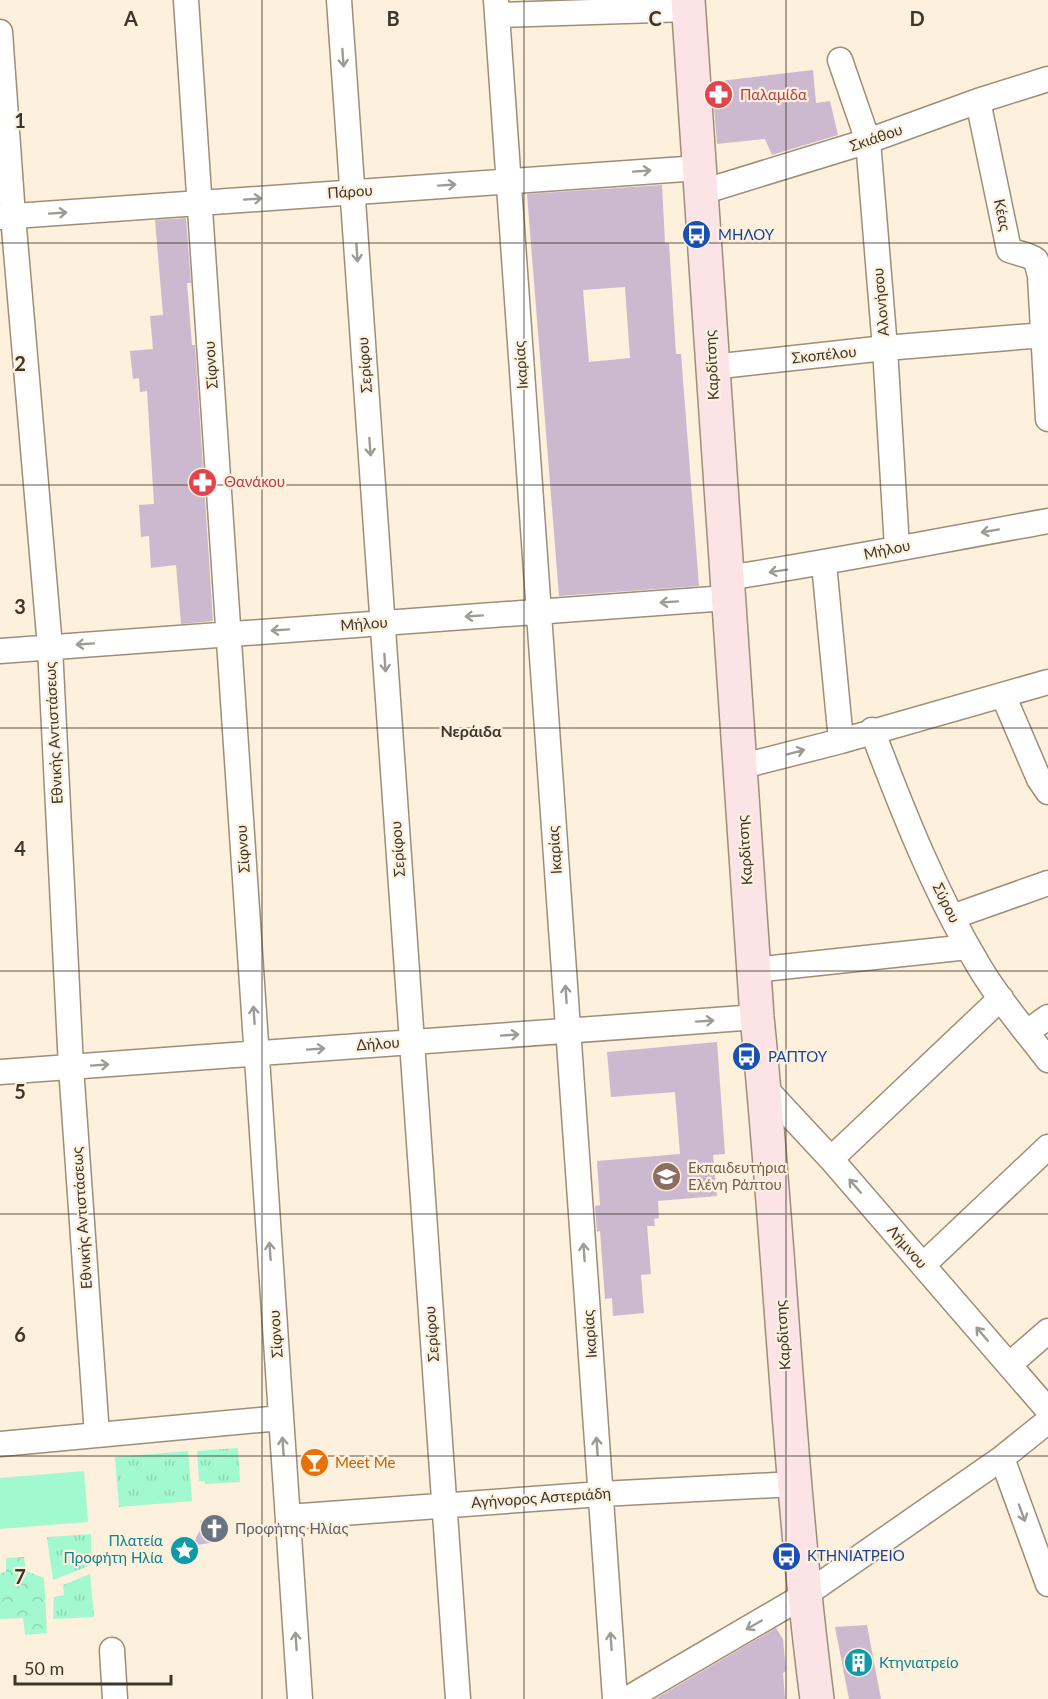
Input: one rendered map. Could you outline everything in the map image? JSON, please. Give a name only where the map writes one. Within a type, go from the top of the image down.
[{"type":"main road","name":"Καρδίτσης","points":[[688,4],[757,1017],[794,1484],[817,1699]]},
{"type":"street","name":"Σίφνου","points":[[186,0],[300,1699]]},
{"type":"street","name":"Σερίφου","points":[[339,0],[458,1699]]},
{"type":"street","points":[[496,7],[688,4]]},
{"type":"street","name":"Ικαρίας","points":[[496,7],[615,1699]]},
{"type":"street","name":"Εθνικής Αντιστάσεως","points":[[0,32],[6,216],[50,647],[71,1067],[97,1435]]},
{"type":"street","name":"Αλονήσου","points":[[840,60],[868,141],[885,348],[897,548]]},
{"type":"street","name":"Σκιάθου","points":[[701,180],[868,141],[978,101],[1048,79]]},
{"type":"street","name":"Κέας","points":[[978,101],[1009,250],[1029,255],[1036,260],[1041,276],[1048,419]]},
{"type":"street","name":"Πάρου","points":[[6,216],[508,180],[701,180]]},
{"type":"street","name":"Σκοπέλου","points":[[711,368],[885,348],[1044,335]]},
{"type":"street","name":"Μήλου","points":[[0,651],[539,612],[727,588],[897,548],[1048,521]]},
{"type":"street","points":[[824,564],[841,741]]},
{"type":"street","points":[[739,767],[841,741],[872,730],[1048,682]]},
{"type":"street","points":[[1003,694],[1039,779],[1048,792]]},
{"type":"street","name":"Σύρου","points":[[872,730],[903,813],[952,917],[981,970],[1048,1060]]},
{"type":"street","points":[[952,917],[1048,883]]},
{"type":"street","points":[[754,970],[968,947]]},
{"type":"street","points":[[831,1159],[1001,998]]},
{"type":"street","name":"Δήλου","points":[[0,1072],[757,1017]]},
{"type":"street","points":[[1027,1032],[1048,1017]]},
{"type":"street","name":"Λήμνου","points":[[764,1087],[831,1159],[1048,1410]]},
{"type":"street","points":[[923,1265],[1048,1147]]},
{"type":"street","points":[[1010,1365],[1048,1330]]},
{"type":"street","points":[[0,1444],[281,1418]]},
{"type":"street","points":[[627,1699],[805,1595],[1002,1458],[1048,1421]]},
{"type":"street","points":[[1002,1458],[1048,1584]]},
{"type":"street","name":"Αγήνορος Αστεριάδη","points":[[288,1517],[601,1494],[794,1484]]},
{"type":"street","points":[[112,1650],[115,1699]]},
{"type":"green space","points":[[238,1448],[240,1482],[205,1484],[205,1481],[199,1481],[197,1451]]},
{"type":"green space","points":[[188,1451],[192,1501],[119,1507],[115,1457]]},
{"type":"green space","points":[[84,1471],[88,1522],[0,1529],[0,1478]]},
{"type":"green space","points":[[91,1534],[91,1565],[53,1580],[47,1537]]},
{"type":"green space","points":[[24,1557],[26,1571],[44,1578],[47,1633],[25,1635],[23,1618],[0,1619],[0,1573],[6,1572],[6,1558]]},
{"type":"green space","points":[[90,1574],[94,1617],[53,1619],[54,1597],[64,1595],[63,1585]]},
{"type":"building","points":[[813,70],[816,103],[830,101],[838,135],[772,155],[765,139],[717,144],[712,82]]},
{"type":"building","points":[[662,185],[665,243],[669,243],[676,354],[681,354],[699,586],[559,596],[527,194]],"holes":[[[625,287],[630,358],[589,362],[583,290]]]},
{"type":"building","points":[[186,218],[191,283],[187,283],[192,345],[195,345],[213,621],[181,624],[176,565],[151,568],[149,536],[141,537],[139,505],[154,504],[147,391],[140,392],[139,378],[133,379],[130,351],[153,349],[150,316],[163,315],[155,220]]},
{"type":"building","points":[[717,1042],[725,1154],[713,1155],[717,1196],[658,1201],[659,1218],[654,1219],[655,1226],[647,1226],[651,1274],[641,1275],[644,1313],[613,1316],[612,1298],[605,1299],[600,1231],[597,1232],[595,1206],[600,1205],[597,1161],[680,1154],[675,1092],[611,1097],[607,1052]]},
{"type":"building","name":"Προφήτης Ηλίας","points":[[220,1514],[228,1535],[209,1543],[192,1546],[202,1526],[200,1521]]},
{"type":"building","name":"Κτηνιατρείο","points":[[867,1625],[881,1699],[849,1699],[835,1627]]},
{"type":"building","points":[[776,1628],[783,1639],[786,1671],[783,1673],[785,1699],[655,1699]]},
{"type":"place","name":"Παλαμίδα","points":[[719,95]]},
{"type":"place","name":"ΜΗΛΟΥ","points":[[697,235]]},
{"type":"place","name":"Θανάκου","points":[[203,482]]},
{"type":"place","name":"ΡΑΠΤΟΥ","points":[[747,1057]]},
{"type":"place","name":"Εκπαιδευτήρια Ελένη Ράπτου","points":[[667,1177]]},
{"type":"place","name":"Meet Me","points":[[314,1463]]},
{"type":"place","name":"Προφήτης Ηλίας","points":[[214,1529]]},
{"type":"place","name":"Πλατεία Προφήτη Ηλία","points":[[184,1550]]},
{"type":"place","name":"ΚΤΗΝΙΑΤΡΕΙΟ","points":[[786,1556]]},
{"type":"place","name":"Κτηνιατρείο","points":[[858,1663]]},
{"type":"district","name":"Νεράιδα","points":[[471,731]]}]
